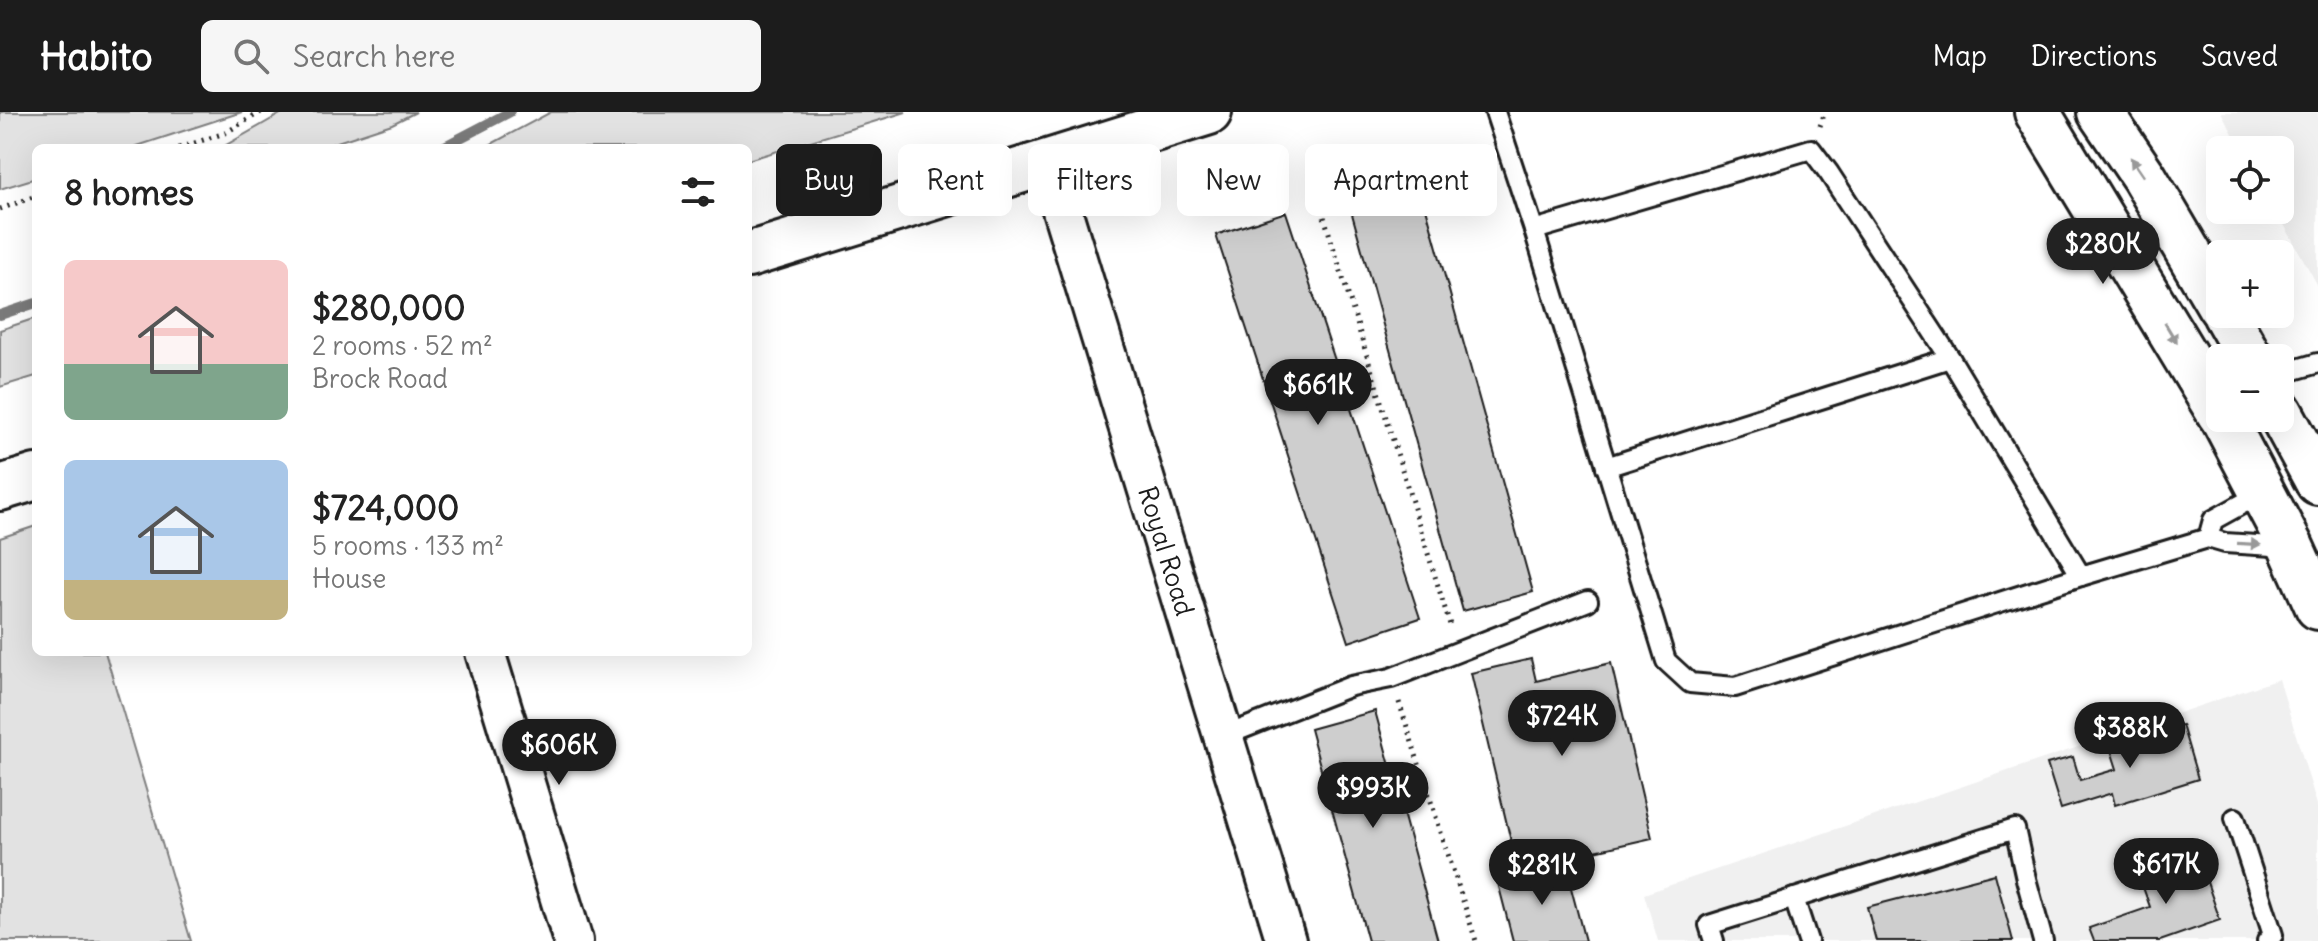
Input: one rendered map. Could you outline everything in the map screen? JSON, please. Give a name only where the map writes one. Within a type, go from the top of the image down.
[{"type":"main road","points":[[1103,144],[1209,112]]},
{"type":"main road","points":[[2037,112],[2206,391]]},
{"type":"main road","points":[[2100,112],[2144,177],[2206,282]]},
{"type":"main road","points":[[752,254],[1028,167]]},
{"type":"main road","points":[[2230,432],[2291,547],[2318,607]]},
{"type":"main road","points":[[2291,432],[2318,482]]},
{"type":"main road","points":[[0,488],[32,478]]},
{"type":"street","name":"Royal Road","points":[[1065,216],[1286,941]]},
{"type":"street","points":[[486,656],[573,941]]},
{"type":"lane","points":[[1495,112],[1666,661],[1690,683],[1735,687],[2208,538],[2225,543],[2291,547]]},
{"type":"lane","points":[[1534,230],[1811,149],[1950,358],[2081,576]]},
{"type":"lane","points":[[1606,467],[1950,358]]},
{"type":"lane","points":[[2294,370],[2318,363]]},
{"type":"lane","points":[[2208,538],[2213,520],[2262,493]]},
{"type":"lane","points":[[1222,737],[1351,686],[1391,678],[1588,601]]},
{"type":"lane","points":[[2235,818],[2273,935],[2267,941]]},
{"type":"lane","points":[[1714,941],[1709,925],[2015,829],[2043,941]]},
{"type":"lane","points":[[1794,898],[1808,941]]},
{"type":"path","points":[[191,144],[225,133],[261,112]]},
{"type":"path","points":[[0,209],[32,197]]},
{"type":"path","points":[[1324,216],[1458,652]]},
{"type":"path","points":[[1391,678],[1476,941]]},
{"type":"shaded area","points":[[0,112],[242,112],[143,144],[32,144],[32,179],[0,189]]},
{"type":"shaded area","points":[[284,112],[416,112],[392,124],[331,144],[228,144]]},
{"type":"shaded area","points":[[551,112],[906,112],[801,144],[776,144],[776,151],[752,159],[752,144],[491,144]]},
{"type":"shaded area","points":[[2221,112],[2318,112],[2318,286],[2284,224],[2294,224],[2294,136],[2234,136]]},
{"type":"shaded area","points":[[32,319],[32,377],[0,387],[0,330]]},
{"type":"shaded area","points":[[32,527],[32,656],[106,656],[191,941],[0,941],[0,538]]},
{"type":"shaded area","points":[[2279,679],[2318,808],[2318,941],[1658,941],[1644,894]]},
{"type":"building","points":[[1274,216],[1287,216],[1420,618],[1349,642],[1216,235]]},
{"type":"building","points":[[1353,216],[1428,216],[1533,592],[1463,611]]},
{"type":"building","points":[[1531,659],[1536,681],[1611,663],[1652,838],[1577,855],[1574,840],[1514,854],[1471,673]]},
{"type":"building","points":[[1375,711],[1438,941],[1368,941],[1310,729]]},
{"type":"building","points":[[2182,725],[2198,779],[2115,805],[2112,793],[2061,809],[2047,764],[2073,757],[2080,780],[2117,769],[2110,747]]},
{"type":"building","points":[[2198,856],[2220,920],[2160,941],[2094,941],[2089,928],[2150,907],[2139,876]]},
{"type":"building","points":[[1565,865],[1585,941],[1513,941],[1498,883]]},
{"type":"building","points":[[1995,874],[2013,941],[1876,941],[1867,907]]},
{"type":"waterway","points":[[449,144],[510,112]]},
{"type":"waterway","points":[[0,315],[32,304]]}]
